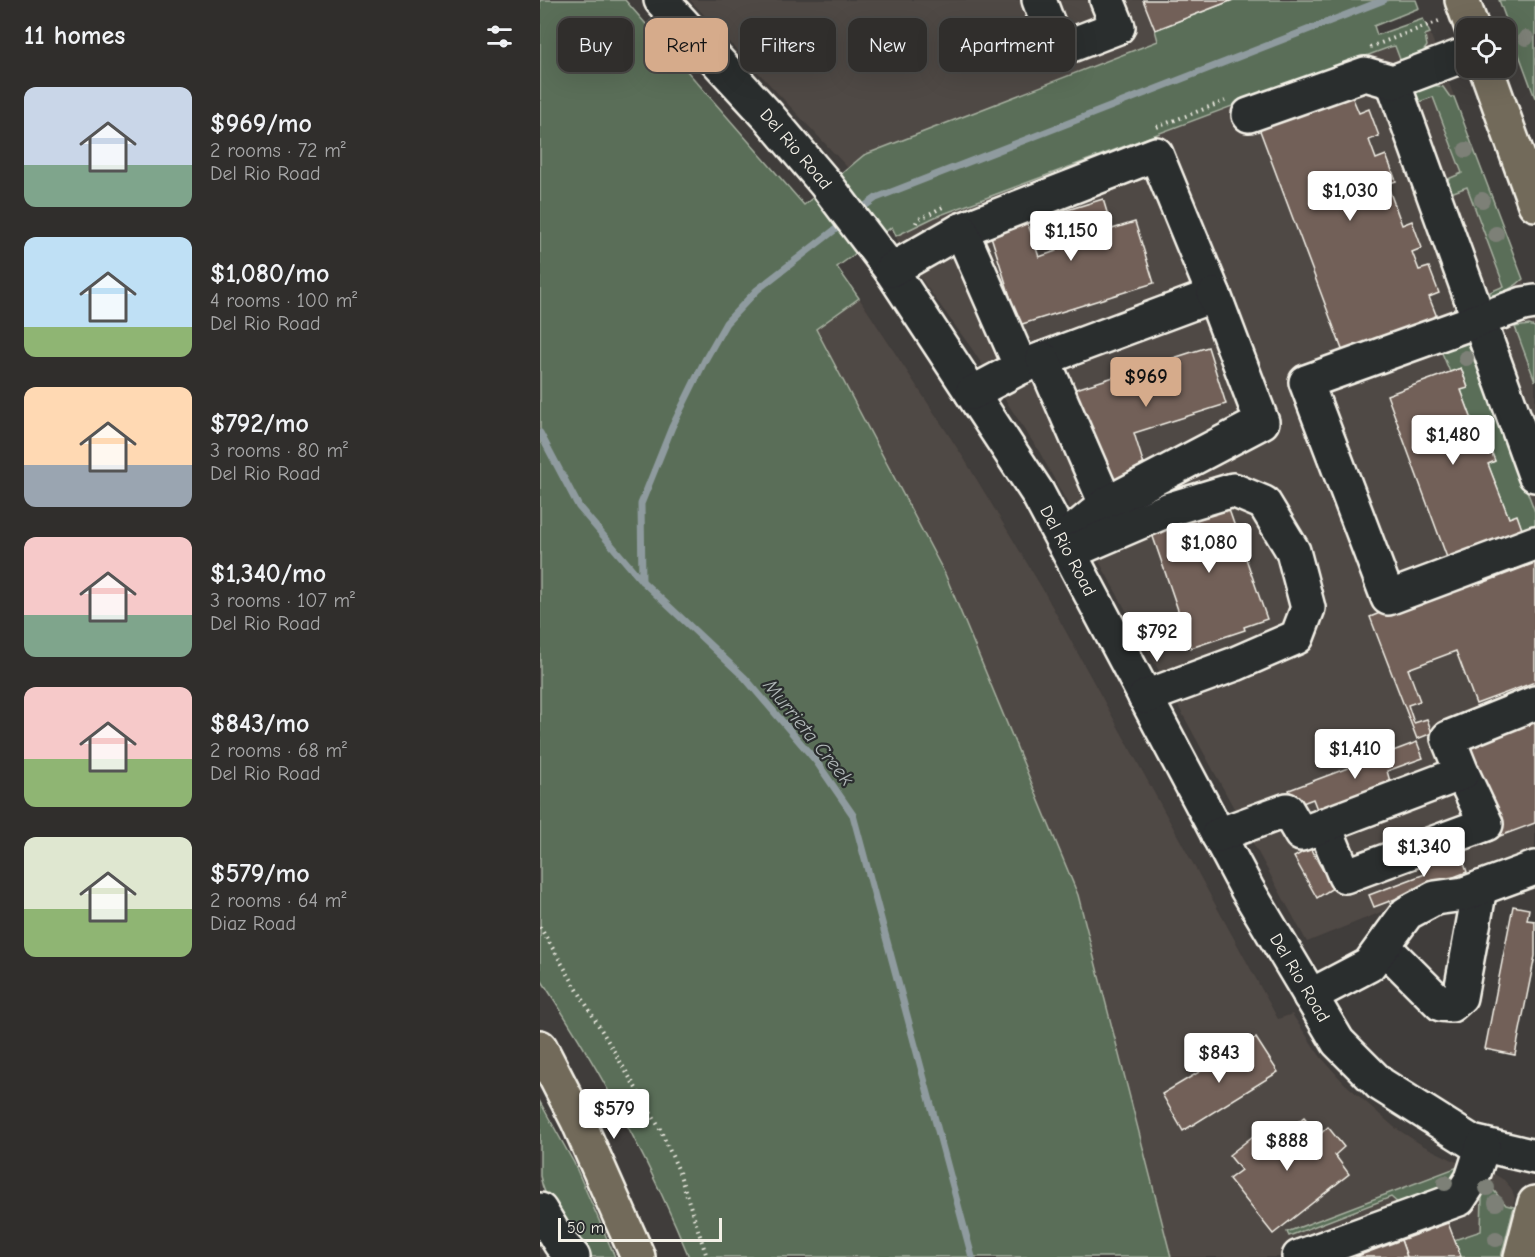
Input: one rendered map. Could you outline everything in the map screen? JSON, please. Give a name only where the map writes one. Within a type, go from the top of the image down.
[{"type":"main road","points":[[1490,78],[1535,204]]},
{"type":"main road","points":[[540,1047],[548,1083],[578,1121],[638,1257]]},
{"type":"main road","points":[[1521,1257],[1535,1203]]},
{"type":"street","name":"Del Rio Road","points":[[661,0],[768,116],[891,258],[972,393],[1037,492],[1247,889],[1338,1042],[1380,1084],[1472,1142],[1535,1158]]},
{"type":"street","points":[[1039,0],[1058,50],[1118,27],[1107,0]]},
{"type":"street","points":[[1241,107],[1365,74],[1393,82],[1456,58]]},
{"type":"street","points":[[1393,82],[1535,475]]},
{"type":"street","points":[[891,258],[953,217],[1156,153],[1214,295],[1262,422],[1106,504],[1066,546]]},
{"type":"street","points":[[953,217],[1106,504]]},
{"type":"street","points":[[972,393],[1032,363],[1214,295]]},
{"type":"street","points":[[1535,302],[1306,382],[1388,598],[1535,543]]},
{"type":"street","points":[[1066,546],[1233,490],[1264,503],[1293,551],[1308,608],[1297,637],[1235,664],[1145,697]]},
{"type":"street","points":[[1324,825],[1345,876],[1486,824],[1448,738],[1535,703]]},
{"type":"street","points":[[1218,835],[1287,810],[1301,834],[1462,773]]},
{"type":"street","points":[[1310,996],[1369,965],[1384,947],[1393,929],[1407,913],[1436,898],[1464,894],[1535,868]]},
{"type":"street","points":[[1384,947],[1441,1004],[1451,1005],[1460,997],[1480,888]]},
{"type":"street","points":[[1299,1257],[1460,1199],[1472,1179],[1483,1145]]},
{"type":"street","points":[[540,1209],[560,1243],[573,1257]]},
{"type":"path","points":[[1365,49],[1466,13]]},
{"type":"path","points":[[1156,127],[1241,107]]},
{"type":"path","points":[[891,258],[911,236],[917,220],[953,217]]},
{"type":"path","points":[[540,927],[659,1128],[678,1169],[707,1257]]},
{"type":"shaded area","points":[[690,0],[1263,0],[864,155],[848,168],[758,72],[836,72],[836,18],[740,18],[740,53],[728,40],[728,18],[707,18]]},
{"type":"shaded area","points":[[1430,33],[1535,310],[1535,850],[1307,942],[1040,453],[972,349],[900,250],[896,236],[935,217]]},
{"type":"shaded area","points":[[859,298],[965,460],[1042,588],[1278,1019],[1292,1014],[1320,1056],[1343,1082],[1394,1127],[1422,1145],[1463,1165],[1494,1174],[1504,1180],[1511,1188],[1515,1198],[1501,1257],[1171,1257],[1078,895],[816,329]]},
{"type":"green space","points":[[540,0],[625,0],[645,23],[645,72],[688,72],[804,205],[864,155],[1158,41],[1155,30],[1233,0],[1416,0],[1419,8],[1374,26],[1377,35],[1423,19],[1430,33],[1425,35],[1427,46],[1420,56],[1401,62],[1395,46],[1390,47],[935,217],[896,236],[892,227],[837,267],[859,298],[816,329],[945,574],[1078,895],[1171,1257],[689,1257],[640,1149],[602,1079],[540,978]]},
{"type":"green space","points":[[1499,0],[1535,0],[1535,98],[1516,46],[1516,18],[1506,18]]},
{"type":"green space","points":[[1433,85],[1443,87],[1450,97],[1454,97],[1523,279],[1512,288],[1495,295],[1490,296],[1490,292],[1504,286],[1467,187],[1451,193],[1446,180],[1462,173],[1433,97],[1416,103],[1413,93]]},
{"type":"green space","points":[[1529,325],[1535,327],[1535,381],[1515,327]]},
{"type":"green space","points":[[1467,341],[1471,343],[1535,512],[1535,531],[1524,535],[1517,516],[1509,518],[1488,464],[1495,461],[1481,423],[1474,425],[1461,390],[1468,387],[1461,368],[1450,372],[1442,353]]},
{"type":"green space","points":[[1535,553],[1535,563],[1480,584],[1477,575]]},
{"type":"green space","points":[[540,1102],[574,1163],[615,1257],[592,1257],[561,1220],[548,1199],[540,1176]]},
{"type":"green space","points":[[1463,1165],[1449,1197],[1399,1204],[1391,1197],[1289,1236],[1287,1232]]},
{"type":"green space","points":[[1485,1180],[1506,1205],[1514,1207],[1501,1257],[1461,1257],[1454,1240],[1481,1231]]},
{"type":"building","points":[[1143,0],[1233,0],[1155,30]]},
{"type":"building","points":[[1351,94],[1359,113],[1369,109],[1379,136],[1369,140],[1376,159],[1386,155],[1396,181],[1387,184],[1402,225],[1412,221],[1422,248],[1412,252],[1419,270],[1429,267],[1439,293],[1429,297],[1437,317],[1343,352],[1259,128]]},
{"type":"building","points":[[1103,199],[1112,229],[1135,222],[1154,283],[1019,325],[990,233],[1027,221],[1039,257],[1056,251],[1045,217]]},
{"type":"building","points":[[1208,347],[1226,404],[1134,433],[1147,475],[1107,487],[1076,389]]},
{"type":"building","points":[[1461,368],[1468,388],[1461,390],[1474,425],[1480,423],[1495,461],[1488,464],[1509,518],[1517,515],[1524,535],[1449,563],[1387,395]]},
{"type":"building","points":[[1226,501],[1267,619],[1244,627],[1245,630],[1191,648],[1150,528]]},
{"type":"building","points":[[1535,563],[1535,682],[1476,704],[1456,651],[1408,669],[1420,701],[1408,705],[1414,723],[1427,719],[1432,733],[1417,739],[1370,617],[1457,582],[1477,577],[1480,584]]},
{"type":"building","points":[[1535,720],[1535,823],[1500,836],[1464,745]]},
{"type":"building","points":[[1417,742],[1423,758],[1387,771],[1391,785],[1318,812],[1313,799],[1295,806],[1289,790]]},
{"type":"building","points":[[1310,848],[1333,888],[1317,898],[1294,857]]},
{"type":"building","points":[[1459,849],[1467,872],[1374,907],[1369,895],[1425,874],[1421,863]]},
{"type":"building","points":[[1513,906],[1529,909],[1527,920],[1535,921],[1535,956],[1515,1055],[1485,1049]]},
{"type":"building","points":[[1256,1038],[1278,1072],[1183,1131],[1162,1094]]},
{"type":"building","points":[[1304,1117],[1319,1135],[1328,1127],[1344,1147],[1335,1155],[1349,1174],[1273,1234],[1229,1179],[1241,1170],[1229,1155],[1257,1133],[1268,1146]]},
{"type":"building","points":[[1448,1223],[1461,1257],[1407,1257],[1401,1240]]},
{"type":"building","points":[[1401,1240],[1407,1257],[1355,1257]]},
{"type":"waterway","points":[[858,211],[876,198],[1384,0]]},
{"type":"waterway","points":[[642,581],[641,504],[672,427],[705,360],[726,323],[757,290],[845,222]]},
{"type":"waterway","name":"Murrieta Creek","points":[[540,433],[579,507],[642,581],[745,678],[816,761],[853,815],[972,1257]]}]
